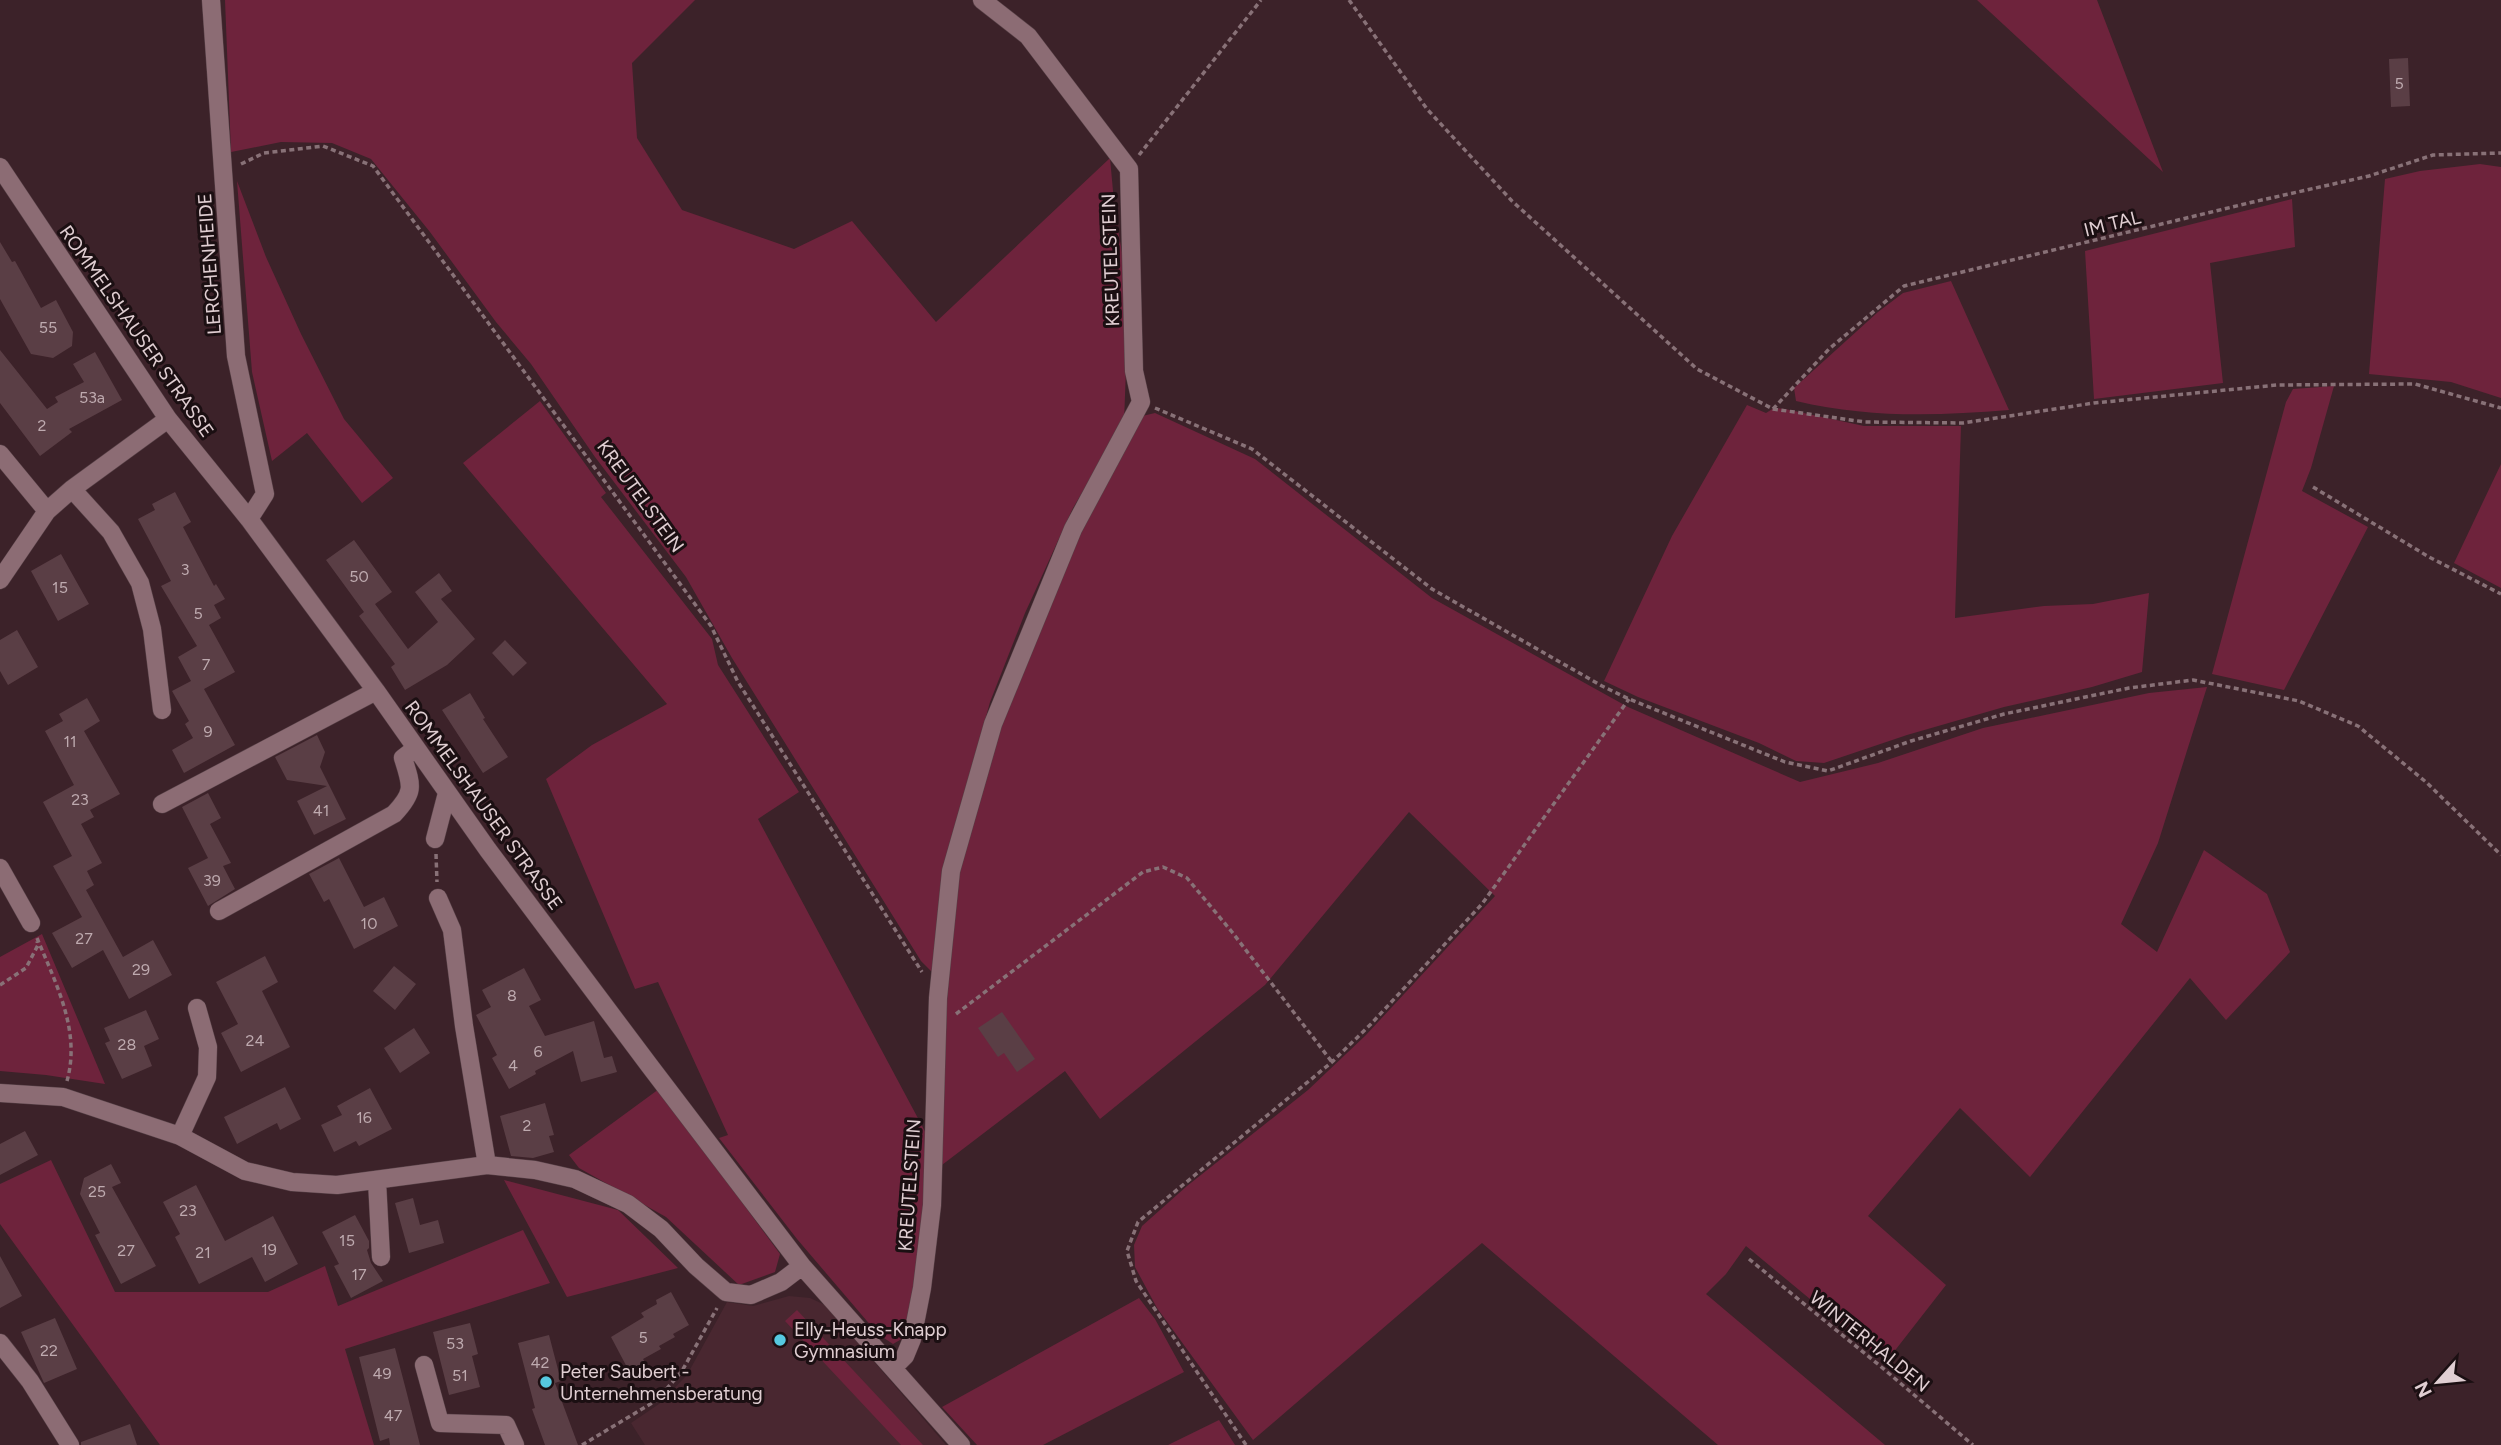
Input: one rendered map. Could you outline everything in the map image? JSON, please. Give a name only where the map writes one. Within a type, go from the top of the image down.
[{"type":"street","name":"LERCHENHEIDE","points":[[211,0],[236,356],[265,494],[249,519]]},
{"type":"street","name":"KREUTELSTEIN","points":[[893,1368],[905,1356],[912,1339],[922,1288],[932,1205],[937,1029],[951,871],[993,724],[1073,529],[1141,402],[1134,371],[1129,169],[1028,36],[982,0]]},
{"type":"street","name":"ROMMELSHAUSER STRASSE","points":[[0,167],[167,419],[249,519],[376,691],[447,793],[649,1065],[803,1266],[961,1445]]},
{"type":"street","points":[[0,580],[47,511],[72,489],[167,419]]},
{"type":"street","points":[[0,454],[47,511]]},
{"type":"street","points":[[72,489],[111,532],[140,583],[152,629],[162,710]]},
{"type":"street","points":[[162,804],[376,691]]},
{"type":"street","points":[[219,911],[394,814],[408,800],[411,782],[403,758],[416,748]]},
{"type":"street","points":[[435,839],[447,793]]},
{"type":"street","points":[[0,868],[31,923]]},
{"type":"street","points":[[438,898],[452,930],[464,1026],[487,1165]]},
{"type":"street","points":[[180,1136],[207,1077],[208,1046],[197,1007]]},
{"type":"street","points":[[0,1093],[63,1097],[180,1136],[245,1171],[292,1182],[337,1185],[487,1165],[535,1170],[575,1179],[628,1204],[661,1229],[696,1266],[726,1292],[751,1295],[781,1282],[803,1266]]},
{"type":"street","points":[[377,1181],[382,1257]]},
{"type":"street","points":[[0,1343],[30,1381],[69,1445]]},
{"type":"street","points":[[424,1365],[440,1423],[506,1424],[515,1445]]},
{"type":"path","points":[[1129,169],[1261,0]]},
{"type":"path","points":[[1349,0],[1427,108],[1512,201],[1697,369],[1773,409],[1866,422],[1963,423],[2094,403],[2277,385],[2401,384],[2415,384],[2501,408]]},
{"type":"path","name":"KREUTELSTEIN","points":[[224,173],[264,152],[323,146],[373,166],[711,626],[738,682],[939,998]]},
{"type":"path","name":"IM TAL","points":[[1773,409],[1829,349],[1904,286],[2253,202],[2369,177],[2433,155],[2501,153]]},
{"type":"path","points":[[1141,402],[1252,449],[1432,589],[1602,686],[1785,762],[1828,771],[1911,741],[2004,714],[2129,688],[2193,680],[2299,701],[2358,726],[2426,782],[2501,855]]},
{"type":"path","points":[[2313,487],[2429,557],[2501,594]]},
{"type":"path","points":[[1246,1445],[1136,1281],[1127,1251],[1138,1222],[1332,1062],[1371,1024],[1482,904],[1629,699]]},
{"type":"path","points":[[435,839],[438,898]]},
{"type":"path","points":[[937,1029],[1143,872],[1163,867],[1187,878],[1332,1062]]},
{"type":"path","points":[[0,985],[26,968],[38,945],[31,923]]},
{"type":"path","points":[[31,923],[68,1014],[73,1061],[63,1097]]},
{"type":"path","name":"WINTERHALDEN","points":[[1749,1259],[1879,1364],[1973,1445]]},
{"type":"path","points":[[582,1445],[657,1400],[682,1371],[726,1292]]},
{"type":"shaded area","points":[[225,0],[695,0],[632,63],[637,138],[682,210],[794,249],[852,221],[936,322],[1110,158],[1115,213],[1125,269],[1127,342],[1124,422],[1073,508],[1025,613],[990,702],[945,869],[932,972],[921,961],[732,658],[686,577],[595,457],[531,364],[371,159],[332,143],[281,142],[231,152]]},
{"type":"shaded area","points":[[1977,0],[2097,0],[2163,172]]},
{"type":"shaded area","points":[[2480,164],[2501,167],[2501,398],[2451,382],[2369,374],[2385,179],[2420,171]]},
{"type":"shaded area","points":[[237,181],[266,257],[344,419],[393,478],[362,503],[307,433],[272,461],[252,372]]},
{"type":"shaded area","points":[[2292,199],[2295,247],[2210,263],[2223,383],[2094,399],[2085,251]]},
{"type":"shaded area","points":[[1951,281],[2009,410],[1955,414],[1876,413],[1796,401],[1794,388],[1878,312],[1903,293]]},
{"type":"shaded area","points":[[2334,386],[2302,491],[2368,527],[2284,690],[2212,674],[2286,402],[2293,389]]},
{"type":"shaded area","points":[[540,401],[606,493],[601,497],[712,639],[718,665],[799,792],[758,819],[928,1137],[928,1195],[905,1337],[893,1344],[878,1334],[797,1239],[719,1138],[728,1135],[658,982],[635,989],[546,779],[592,745],[667,704],[463,463]]},
{"type":"shaded area","points":[[1747,405],[1766,413],[1774,408],[1785,409],[1864,426],[1961,426],[1955,618],[2044,606],[2093,604],[2149,593],[2142,672],[2092,687],[2004,707],[1824,763],[1796,761],[1759,743],[1638,697],[1604,681],[1672,536]]},
{"type":"shaded area","points":[[1155,413],[1255,459],[1432,598],[1628,707],[1800,782],[1878,763],[1983,728],[2149,693],[2207,687],[2158,843],[2121,924],[2157,952],[2204,850],[2267,894],[2290,952],[2226,1020],[2190,978],[2030,1177],[1960,1108],[1868,1216],[1946,1285],[1886,1362],[1746,1246],[1726,1274],[1706,1294],[1885,1445],[1718,1445],[1482,1243],[1253,1440],[1157,1308],[1135,1267],[1134,1245],[1142,1226],[1187,1186],[1308,1090],[1366,1035],[1495,896],[1409,812],[1265,985],[1100,1119],[1065,1071],[938,1168],[945,967],[962,856],[985,762],[1084,517],[1134,418]]},
{"type":"shaded area","points":[[2501,464],[2501,588],[2454,563]]},
{"type":"shaded area","points":[[42,934],[105,1084],[0,1071],[0,957]]},
{"type":"shaded area","points":[[659,1089],[780,1254],[775,1272],[739,1285],[666,1217],[579,1168],[569,1155]]},
{"type":"shaded area","points":[[51,1160],[115,1292],[268,1292],[325,1266],[338,1306],[523,1230],[550,1283],[345,1349],[374,1445],[160,1445],[0,1224],[0,1184]]},
{"type":"shaded area","points":[[504,1180],[618,1210],[678,1268],[567,1297]]},
{"type":"shaded area","name":"Elly-Heuss-Knapp Gymnasium","points":[[789,1296],[810,1298],[825,1305],[946,1445],[645,1445],[631,1423],[659,1404],[687,1375],[727,1302],[753,1306]]},
{"type":"shaded area","points":[[1139,1298],[1155,1319],[1184,1372],[1043,1445],[977,1445],[942,1407]]},
{"type":"shaded area","points":[[797,1310],[923,1445],[901,1445],[785,1321]]},
{"type":"shaded area","points":[[1219,1420],[1235,1445],[1168,1445]]},
{"type":"building","points":[[2408,58],[2410,106],[2391,107],[2389,59]]},
{"type":"building","points":[[0,242],[12,262],[15,261],[41,308],[56,300],[73,332],[72,346],[53,358],[31,354],[0,299]]},
{"type":"building","points":[[0,350],[47,409],[58,402],[55,397],[84,382],[73,364],[95,352],[122,400],[69,429],[72,432],[40,456],[0,403]]},
{"type":"building","points":[[175,492],[191,522],[183,527],[214,586],[216,584],[225,599],[214,605],[221,618],[209,625],[235,672],[204,689],[235,745],[184,773],[172,750],[193,738],[185,724],[189,721],[172,691],[191,681],[178,657],[197,646],[161,586],[171,581],[138,519],[155,510],[152,504]]},
{"type":"building","points":[[354,540],[392,592],[375,604],[408,649],[438,622],[415,592],[439,573],[452,591],[441,599],[475,639],[447,665],[405,690],[391,667],[395,664],[359,616],[364,612],[326,560]]},
{"type":"building","points":[[61,554],[89,604],[58,621],[31,571]]},
{"type":"building","points":[[17,630],[38,667],[8,685],[0,671],[0,640]]},
{"type":"building","points":[[505,640],[527,663],[513,676],[492,653]]},
{"type":"building","points":[[470,693],[508,757],[483,773],[442,710]]},
{"type":"building","points":[[87,698],[100,721],[84,731],[120,794],[90,810],[94,817],[81,824],[102,863],[87,871],[94,885],[86,890],[123,957],[153,940],[172,975],[129,999],[103,950],[72,968],[52,933],[82,917],[53,866],[72,856],[43,802],[74,785],[45,731],[63,721],[59,714]]},
{"type":"building","points":[[317,735],[325,752],[320,767],[346,819],[314,835],[297,801],[327,786],[287,780],[275,757]]},
{"type":"building","points":[[208,793],[221,818],[210,824],[231,863],[223,866],[235,889],[208,906],[188,868],[208,858],[182,807]]},
{"type":"building","points":[[339,858],[364,907],[384,897],[398,926],[354,949],[329,899],[324,902],[309,874]]},
{"type":"building","points":[[265,956],[278,982],[262,991],[290,1047],[241,1072],[221,1033],[238,1024],[216,982]]},
{"type":"building","points":[[394,966],[416,984],[395,1010],[373,991]]},
{"type":"building","points":[[524,968],[541,1000],[529,1006],[545,1036],[594,1021],[604,1058],[612,1056],[617,1072],[581,1082],[573,1051],[535,1071],[536,1074],[509,1089],[492,1058],[497,1055],[476,1015],[491,1007],[482,990]]},
{"type":"building","points":[[146,1010],[159,1039],[144,1046],[152,1066],[122,1079],[105,1043],[110,1041],[104,1028]]},
{"type":"building","points":[[1002,1012],[1035,1059],[1017,1072],[1004,1053],[998,1057],[978,1028]]},
{"type":"building","points":[[414,1028],[430,1053],[400,1073],[384,1048]]},
{"type":"building","points":[[285,1087],[301,1119],[280,1130],[277,1123],[237,1144],[224,1117]]},
{"type":"building","points":[[370,1088],[392,1129],[359,1146],[356,1141],[334,1152],[321,1125],[342,1115],[337,1106]]},
{"type":"building","points":[[545,1103],[554,1135],[549,1136],[554,1152],[533,1158],[511,1156],[500,1116]]},
{"type":"building","points":[[25,1131],[38,1155],[0,1175],[0,1144]]},
{"type":"building","points":[[111,1164],[121,1183],[112,1187],[156,1266],[121,1284],[95,1235],[100,1233],[80,1194],[84,1178]]},
{"type":"building","points":[[196,1185],[225,1241],[273,1216],[298,1264],[265,1282],[252,1257],[199,1284],[175,1237],[180,1234],[163,1202]]},
{"type":"building","points":[[413,1198],[420,1225],[438,1220],[444,1243],[409,1253],[395,1203]]},
{"type":"building","points":[[355,1215],[369,1241],[367,1250],[371,1263],[383,1281],[351,1298],[334,1266],[339,1264],[322,1232]]},
{"type":"building","points":[[0,1256],[22,1296],[0,1308]]},
{"type":"building","points":[[671,1292],[689,1325],[659,1346],[661,1349],[643,1359],[645,1362],[629,1371],[611,1337],[644,1317],[641,1313]]},
{"type":"building","points":[[55,1318],[77,1369],[44,1383],[21,1332]]},
{"type":"building","points":[[470,1323],[478,1354],[472,1356],[480,1387],[449,1395],[433,1332]]},
{"type":"building","points":[[549,1335],[561,1381],[555,1383],[578,1445],[545,1445],[532,1409],[535,1408],[518,1343]]},
{"type":"building","points":[[395,1348],[420,1445],[390,1445],[389,1438],[380,1441],[359,1357]]},
{"type":"building","points":[[130,1424],[137,1445],[81,1445],[81,1442]]},
{"type":"place","name":"Elly-Heuss-Knapp Gymnasium","points":[[780,1340]]},
{"type":"place","name":"Peter Saubert - Unternehmensberatung","points":[[546,1382]]}]
